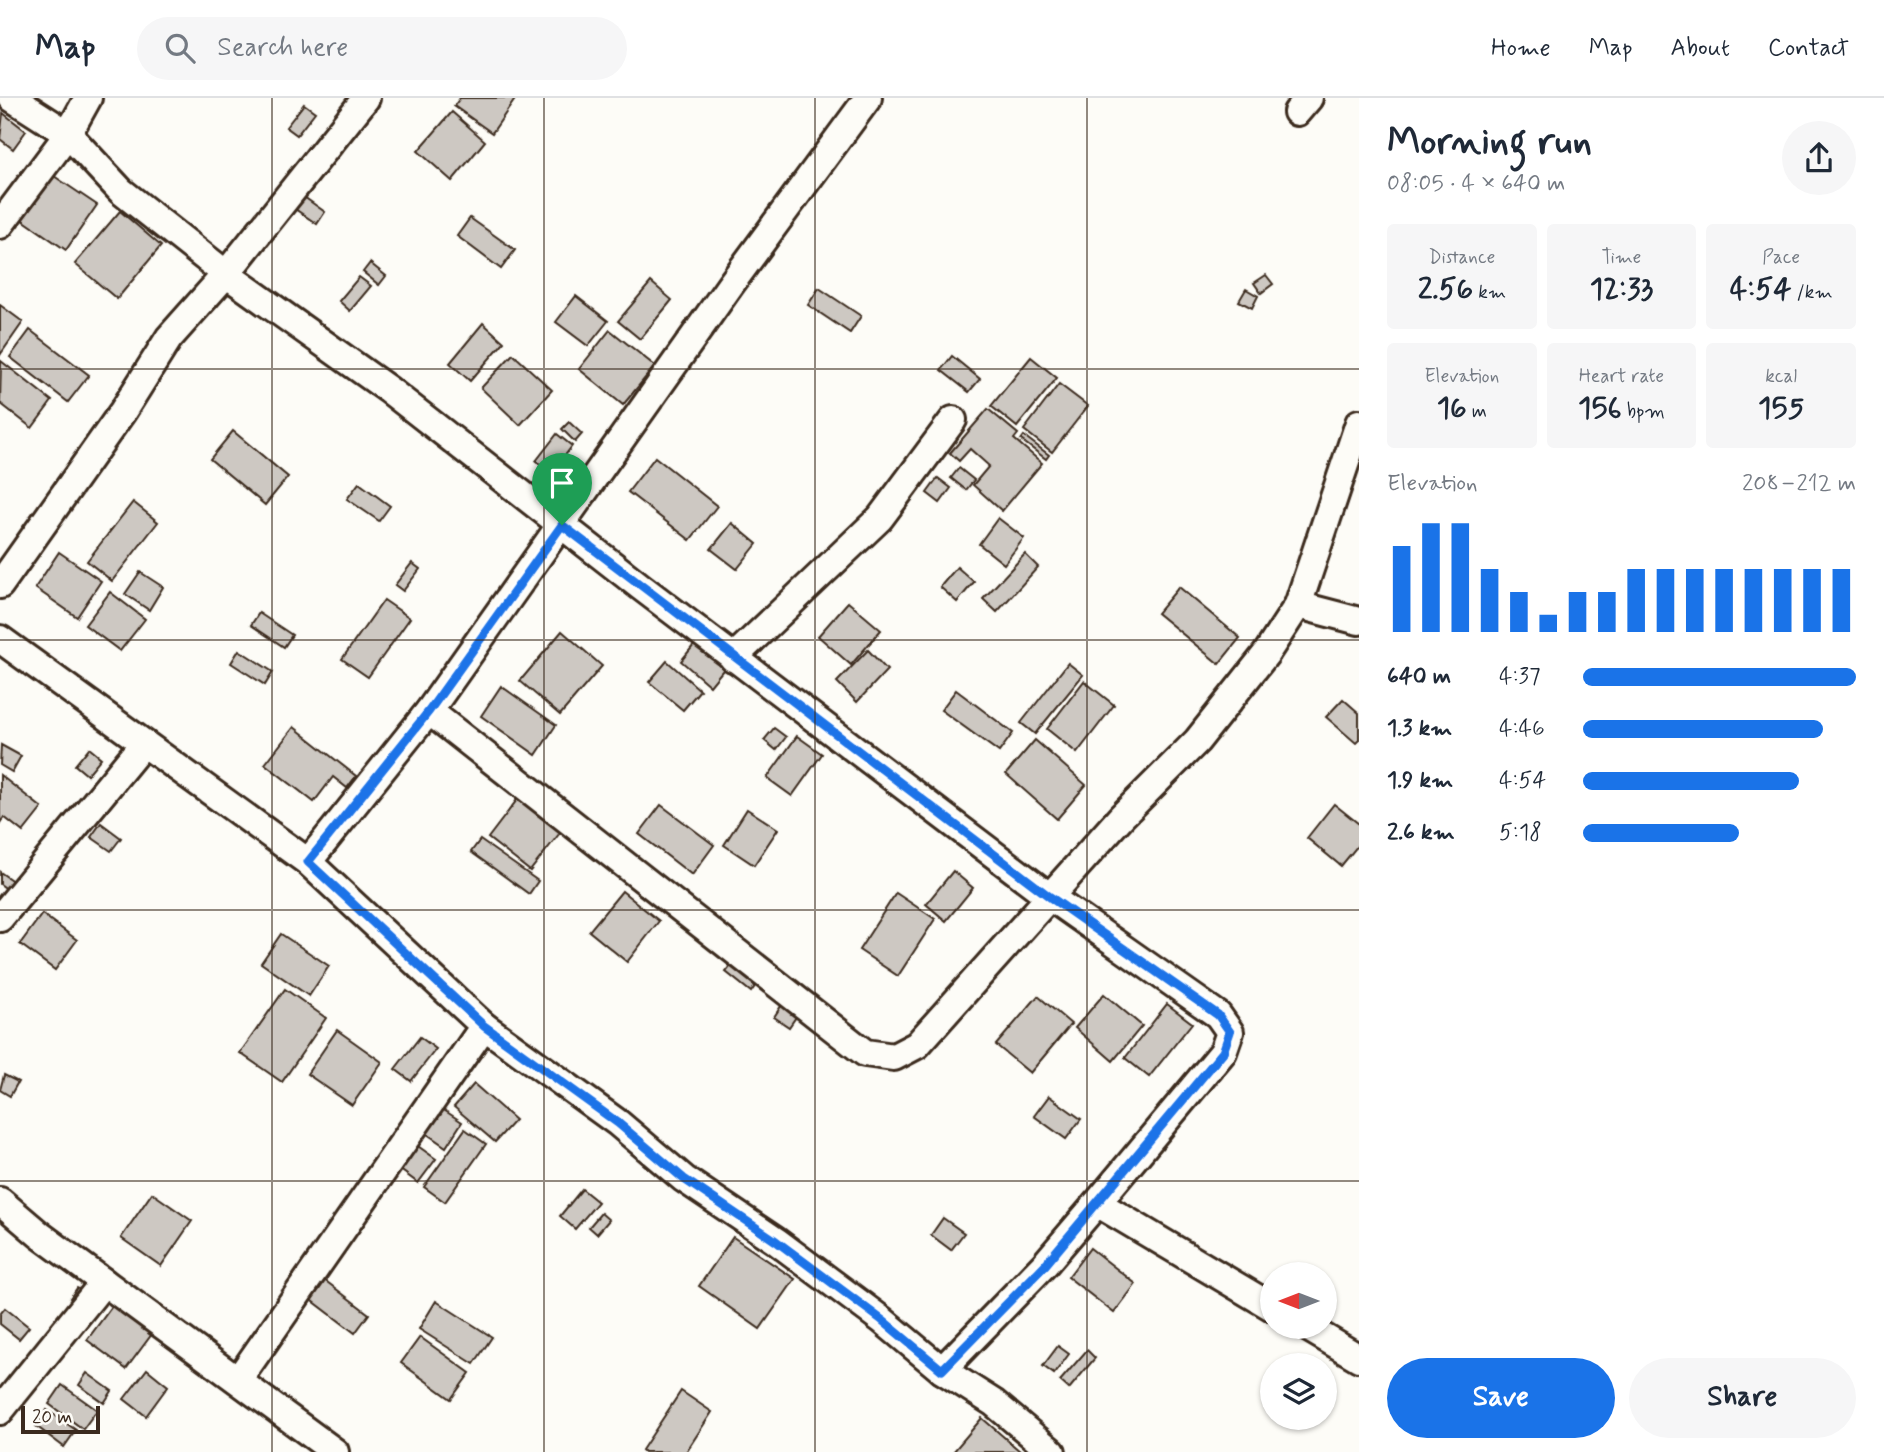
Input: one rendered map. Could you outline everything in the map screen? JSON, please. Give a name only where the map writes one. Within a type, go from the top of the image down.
[{"type":"street","points":[[12,98],[68,134],[121,191],[226,274],[389,390],[733,658],[1050,897],[1218,1015],[1230,1032],[1223,1052],[1045,1265],[942,1370]]},
{"type":"street","points":[[0,225],[68,134],[88,98]]},
{"type":"street","points":[[0,585],[123,411],[169,338],[226,274],[366,98]]},
{"type":"street","points":[[308,862],[429,711],[731,284],[868,98]]},
{"type":"street","points":[[733,658],[880,517],[953,420]]},
{"type":"street","points":[[429,711],[865,1053],[894,1057],[918,1045],[1122,816],[1197,741],[1266,654],[1298,605],[1359,423]]},
{"type":"street","points":[[1298,605],[1359,621]]},
{"type":"street","points":[[0,639],[308,862],[484,1026],[618,1123],[684,1179],[776,1241],[882,1320],[942,1370],[994,1403],[1052,1452]]},
{"type":"street","points":[[0,918],[143,744]]},
{"type":"street","points":[[238,1380],[484,1026]]},
{"type":"street","points":[[0,1201],[104,1282],[335,1452]]},
{"type":"street","points":[[1097,1203],[1260,1300]]},
{"type":"street","points":[[0,1411],[104,1282]]},
{"type":"street","points":[[1328,1339],[1359,1358]]},
{"type":"building","points":[[460,98],[516,98],[492,133],[454,106]]},
{"type":"building","points":[[304,104],[315,112],[297,135],[286,127]]},
{"type":"building","points":[[452,112],[485,141],[452,181],[418,151]]},
{"type":"building","points":[[3,113],[26,131],[13,149],[0,139]]},
{"type":"building","points":[[51,174],[97,205],[66,250],[20,218]]},
{"type":"building","points":[[304,197],[325,212],[317,224],[295,209]]},
{"type":"building","points":[[120,211],[161,246],[117,299],[75,264]]},
{"type":"building","points":[[470,218],[515,250],[501,269],[457,236]]},
{"type":"building","points":[[370,263],[386,276],[379,285],[363,272]]},
{"type":"building","points":[[1266,275],[1273,284],[1261,293],[1254,283]]},
{"type":"building","points":[[359,277],[371,286],[350,311],[339,301]]},
{"type":"building","points":[[651,282],[672,300],[640,339],[618,321]]},
{"type":"building","points":[[819,288],[861,316],[850,333],[808,305]]},
{"type":"building","points":[[1246,289],[1258,296],[1252,308],[1239,301]]},
{"type":"building","points":[[576,296],[608,321],[588,346],[556,322]]},
{"type":"building","points":[[0,305],[23,322],[0,355]]},
{"type":"building","points":[[483,323],[504,342],[470,381],[450,363]]},
{"type":"building","points":[[30,330],[89,375],[68,402],[10,357]]},
{"type":"building","points":[[610,330],[655,366],[623,405],[579,369]]},
{"type":"building","points":[[513,354],[552,390],[520,425],[481,388]]},
{"type":"building","points":[[952,356],[980,379],[969,392],[941,370]]},
{"type":"building","points":[[1031,357],[1057,378],[1017,427],[991,406]]},
{"type":"building","points":[[1,361],[52,401],[32,428],[0,403]]},
{"type":"building","points":[[1059,384],[1088,406],[1052,452],[1024,430]]},
{"type":"building","points":[[988,409],[1018,434],[1014,439],[1042,463],[1002,511],[973,485],[989,466],[970,449],[959,461],[950,453]]},
{"type":"building","points":[[569,422],[582,434],[575,442],[562,429]]},
{"type":"building","points":[[233,431],[288,477],[265,505],[210,459]]},
{"type":"building","points":[[557,434],[572,446],[552,473],[536,461]]},
{"type":"building","points":[[1024,436],[1049,455],[1046,459],[1021,440]]},
{"type":"building","points":[[655,457],[717,506],[690,540],[628,492]]},
{"type":"building","points":[[571,460],[585,473],[573,486],[559,473]]},
{"type":"building","points":[[959,468],[974,480],[966,490],[951,478]]},
{"type":"building","points":[[938,478],[951,488],[940,503],[927,493]]},
{"type":"building","points":[[359,483],[390,506],[379,521],[347,499]]},
{"type":"building","points":[[133,502],[158,522],[112,581],[87,561]]},
{"type":"building","points":[[998,518],[1024,538],[1004,564],[979,544]]},
{"type":"building","points":[[732,523],[757,544],[737,569],[711,549]]},
{"type":"building","points":[[59,552],[101,581],[77,617],[35,588]]},
{"type":"building","points":[[1025,554],[1038,567],[997,612],[983,599]]},
{"type":"building","points":[[412,563],[420,569],[403,591],[395,585]]},
{"type":"building","points":[[957,567],[974,582],[957,602],[940,587]]},
{"type":"building","points":[[140,572],[163,587],[149,610],[125,594]]},
{"type":"building","points":[[1179,587],[1240,638],[1219,664],[1157,613]]},
{"type":"building","points":[[110,592],[145,619],[120,651],[85,625]]},
{"type":"building","points":[[384,600],[410,618],[368,677],[342,659]]},
{"type":"building","points":[[848,602],[881,630],[851,665],[818,636]]},
{"type":"building","points":[[259,613],[292,635],[284,647],[251,625]]},
{"type":"building","points":[[562,631],[602,666],[560,715],[520,681]]},
{"type":"building","points":[[698,640],[727,665],[710,686],[681,661]]},
{"type":"building","points":[[239,650],[273,672],[265,685],[231,663]]},
{"type":"building","points":[[868,650],[887,670],[857,702],[837,682]]},
{"type":"building","points":[[667,661],[700,690],[683,710],[649,682]]},
{"type":"building","points":[[1068,663],[1083,675],[1035,734],[1021,723]]},
{"type":"building","points":[[1084,681],[1114,705],[1077,753],[1047,729]]},
{"type":"building","points":[[501,686],[556,725],[536,755],[481,716]]},
{"type":"building","points":[[956,690],[1013,733],[999,752],[941,710]]},
{"type":"building","points":[[1343,699],[1359,713],[1359,740],[1356,743],[1326,717]]},
{"type":"building","points":[[294,727],[356,776],[347,788],[333,777],[314,802],[265,764]]},
{"type":"building","points":[[774,728],[786,737],[776,750],[764,740]]},
{"type":"building","points":[[797,736],[822,754],[792,796],[767,778]]},
{"type":"building","points":[[1035,740],[1086,785],[1057,819],[1006,774]]},
{"type":"building","points":[[1,745],[21,756],[12,772],[0,765]]},
{"type":"building","points":[[89,748],[101,758],[87,775],[75,765]]},
{"type":"building","points":[[0,775],[42,808],[23,832],[4,817],[0,823]]},
{"type":"building","points":[[520,796],[563,829],[530,871],[488,838]]},
{"type":"building","points":[[1334,804],[1359,824],[1359,844],[1341,866],[1307,838]]},
{"type":"building","points":[[661,805],[714,845],[692,875],[639,834]]},
{"type":"building","points":[[747,809],[778,829],[754,865],[724,845]]},
{"type":"building","points":[[101,823],[121,838],[111,851],[91,837]]},
{"type":"building","points":[[480,840],[538,881],[529,894],[471,852]]},
{"type":"building","points":[[953,871],[973,888],[946,921],[926,904]]},
{"type":"building","points":[[0,872],[14,882],[8,890],[0,884]]},
{"type":"building","points":[[622,891],[659,921],[627,962],[589,931]]},
{"type":"building","points":[[896,893],[935,919],[898,976],[859,950]]},
{"type":"building","points":[[42,914],[77,940],[55,970],[20,944]]},
{"type":"building","points":[[281,934],[329,966],[309,996],[261,963]]},
{"type":"building","points":[[739,956],[763,975],[751,992],[726,972]]},
{"type":"building","points":[[285,989],[326,1018],[282,1082],[240,1053]]},
{"type":"building","points":[[1104,994],[1142,1026],[1113,1061],[1075,1028]]},
{"type":"building","points":[[1038,996],[1071,1024],[1030,1073],[996,1045]]},
{"type":"building","points":[[783,1003],[798,1014],[789,1027],[774,1017]]},
{"type":"building","points":[[1167,1004],[1192,1023],[1149,1077],[1125,1058]]},
{"type":"building","points":[[337,1030],[382,1062],[352,1105],[307,1074]]},
{"type":"building","points":[[420,1037],[436,1049],[411,1081],[395,1069]]},
{"type":"building","points":[[4,1075],[18,1082],[10,1096],[0,1090]]},
{"type":"building","points":[[474,1084],[515,1120],[495,1142],[454,1107]]},
{"type":"building","points":[[1049,1096],[1081,1119],[1066,1139],[1034,1116]]},
{"type":"building","points":[[433,1103],[462,1122],[446,1147],[417,1127]]},
{"type":"building","points":[[465,1129],[486,1144],[445,1202],[424,1187]]},
{"type":"building","points":[[408,1139],[436,1159],[418,1183],[391,1163]]},
{"type":"building","points":[[582,1189],[598,1202],[575,1229],[560,1216]]},
{"type":"building","points":[[152,1193],[192,1221],[161,1266],[121,1238]]},
{"type":"building","points":[[601,1213],[609,1220],[597,1234],[589,1227]]},
{"type":"building","points":[[943,1218],[964,1233],[951,1250],[931,1235]]},
{"type":"building","points":[[733,1237],[795,1279],[760,1329],[699,1286]]},
{"type":"building","points":[[1090,1248],[1136,1284],[1114,1313],[1068,1277]]},
{"type":"building","points":[[323,1279],[369,1314],[355,1333],[309,1298]]},
{"type":"building","points":[[77,1288],[86,1293],[78,1304],[70,1298]]},
{"type":"building","points":[[436,1301],[492,1337],[474,1364],[419,1329]]},
{"type":"building","points":[[113,1305],[152,1334],[126,1369],[87,1340]]},
{"type":"building","points":[[5,1308],[29,1327],[19,1339],[0,1324],[0,1314]]},
{"type":"building","points":[[420,1337],[470,1373],[451,1399],[401,1363]]},
{"type":"building","points":[[1058,1346],[1069,1354],[1054,1374],[1043,1366]]},
{"type":"building","points":[[1087,1350],[1095,1358],[1069,1389],[1060,1381]]},
{"type":"building","points":[[147,1369],[168,1386],[146,1416],[124,1399]]},
{"type":"building","points":[[87,1373],[112,1391],[104,1403],[79,1385]]},
{"type":"building","points":[[62,1385],[97,1410],[83,1429],[49,1404]]},
{"type":"building","points":[[681,1391],[712,1412],[686,1452],[644,1452],[642,1450]]},
{"type":"building","points":[[47,1410],[76,1430],[64,1447],[36,1426]]},
{"type":"building","points":[[982,1418],[1021,1452],[953,1452]]},
{"type":"route","points":[[562,525],[733,658],[1050,897],[1218,1015],[1230,1032],[1223,1052],[1045,1265],[942,1370],[882,1320],[776,1241],[684,1179],[618,1123],[484,1026],[308,862],[429,711],[562,525]]}]
